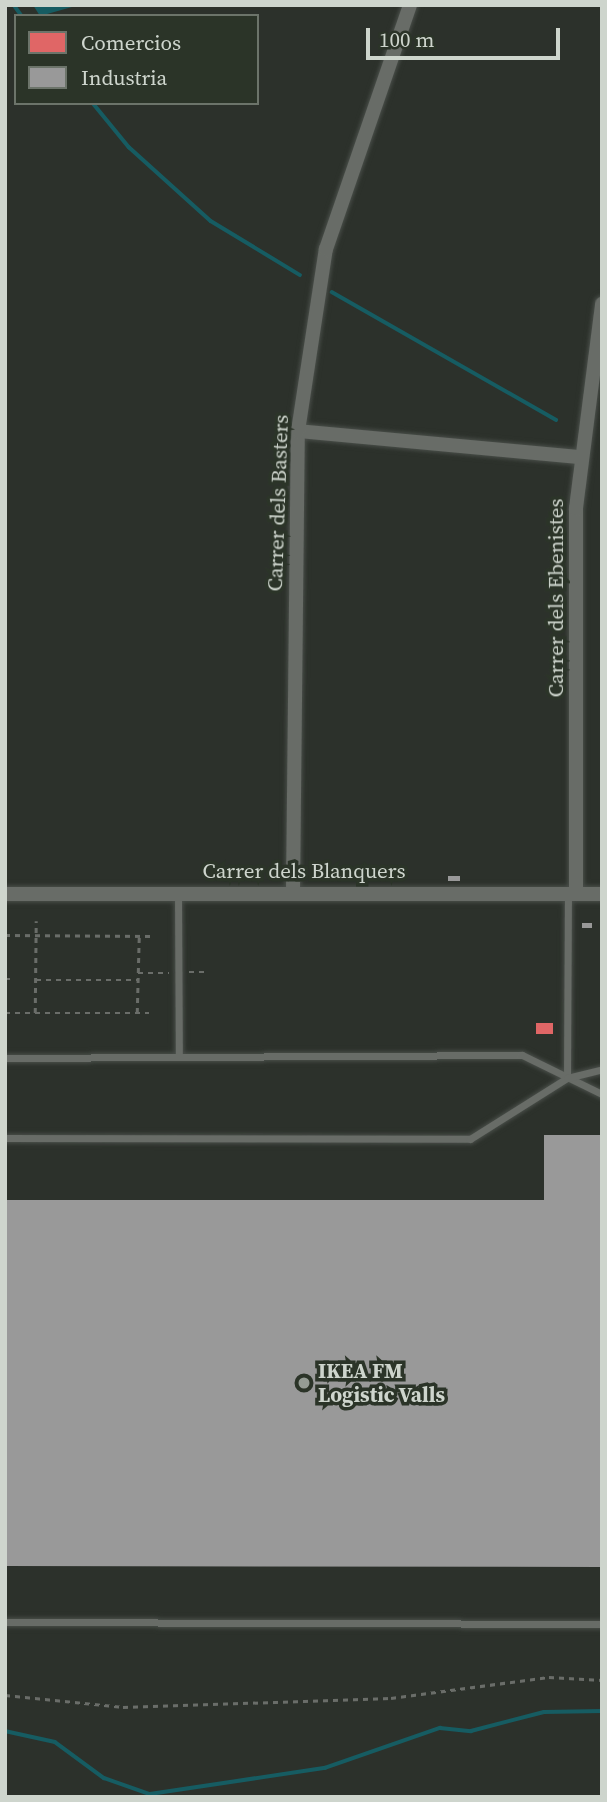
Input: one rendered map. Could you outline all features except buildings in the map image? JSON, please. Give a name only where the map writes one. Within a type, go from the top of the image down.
[{"type":"street","name":"Carrer dels Basters","points":[[293,891],[298,431],[326,248],[410,5]]},
{"type":"street","name":"Carrer dels Ebenistes","points":[[572,894],[580,457],[602,304]]},
{"type":"street","points":[[298,431],[580,457]]},
{"type":"street","name":"Carrer dels Blanquers","points":[[5,894],[293,891],[602,894]]},
{"type":"lane","points":[[178,892],[179,1057]]},
{"type":"lane","points":[[567,1078],[572,894]]},
{"type":"lane","points":[[5,1058],[522,1055],[602,1094]]},
{"type":"lane","points":[[5,1138],[470,1139],[567,1078],[602,1069]]},
{"type":"lane","points":[[5,1622],[602,1623]]},
{"type":"path","points":[[35,1013],[36,922]]},
{"type":"path","points":[[5,935],[151,936]]},
{"type":"path","points":[[137,1013],[139,936]]},
{"type":"path","points":[[189,972],[209,972]]},
{"type":"path","points":[[138,973],[169,973]]},
{"type":"path","points":[[5,979],[15,979]]},
{"type":"path","points":[[36,980],[138,980]]},
{"type":"path","points":[[5,1013],[149,1013]]},
{"type":"path","points":[[5,1695],[123,1707],[391,1698],[549,1677],[602,1680]]},
{"type":"water","points":[[33,5],[79,5],[47,14],[39,14]]},
{"type":"waterway","points":[[14,5],[21,14]]},
{"type":"waterway","points":[[95,105],[129,147],[211,221],[300,275]]},
{"type":"waterway","points":[[332,292],[556,420]]},
{"type":"waterway","points":[[5,1731],[55,1742],[104,1778],[150,1794],[325,1768],[440,1728],[471,1731],[544,1712],[602,1711]]},
{"type":"place","name":"IKEA FM Logistic Valls","points":[[304,1383]]}]
